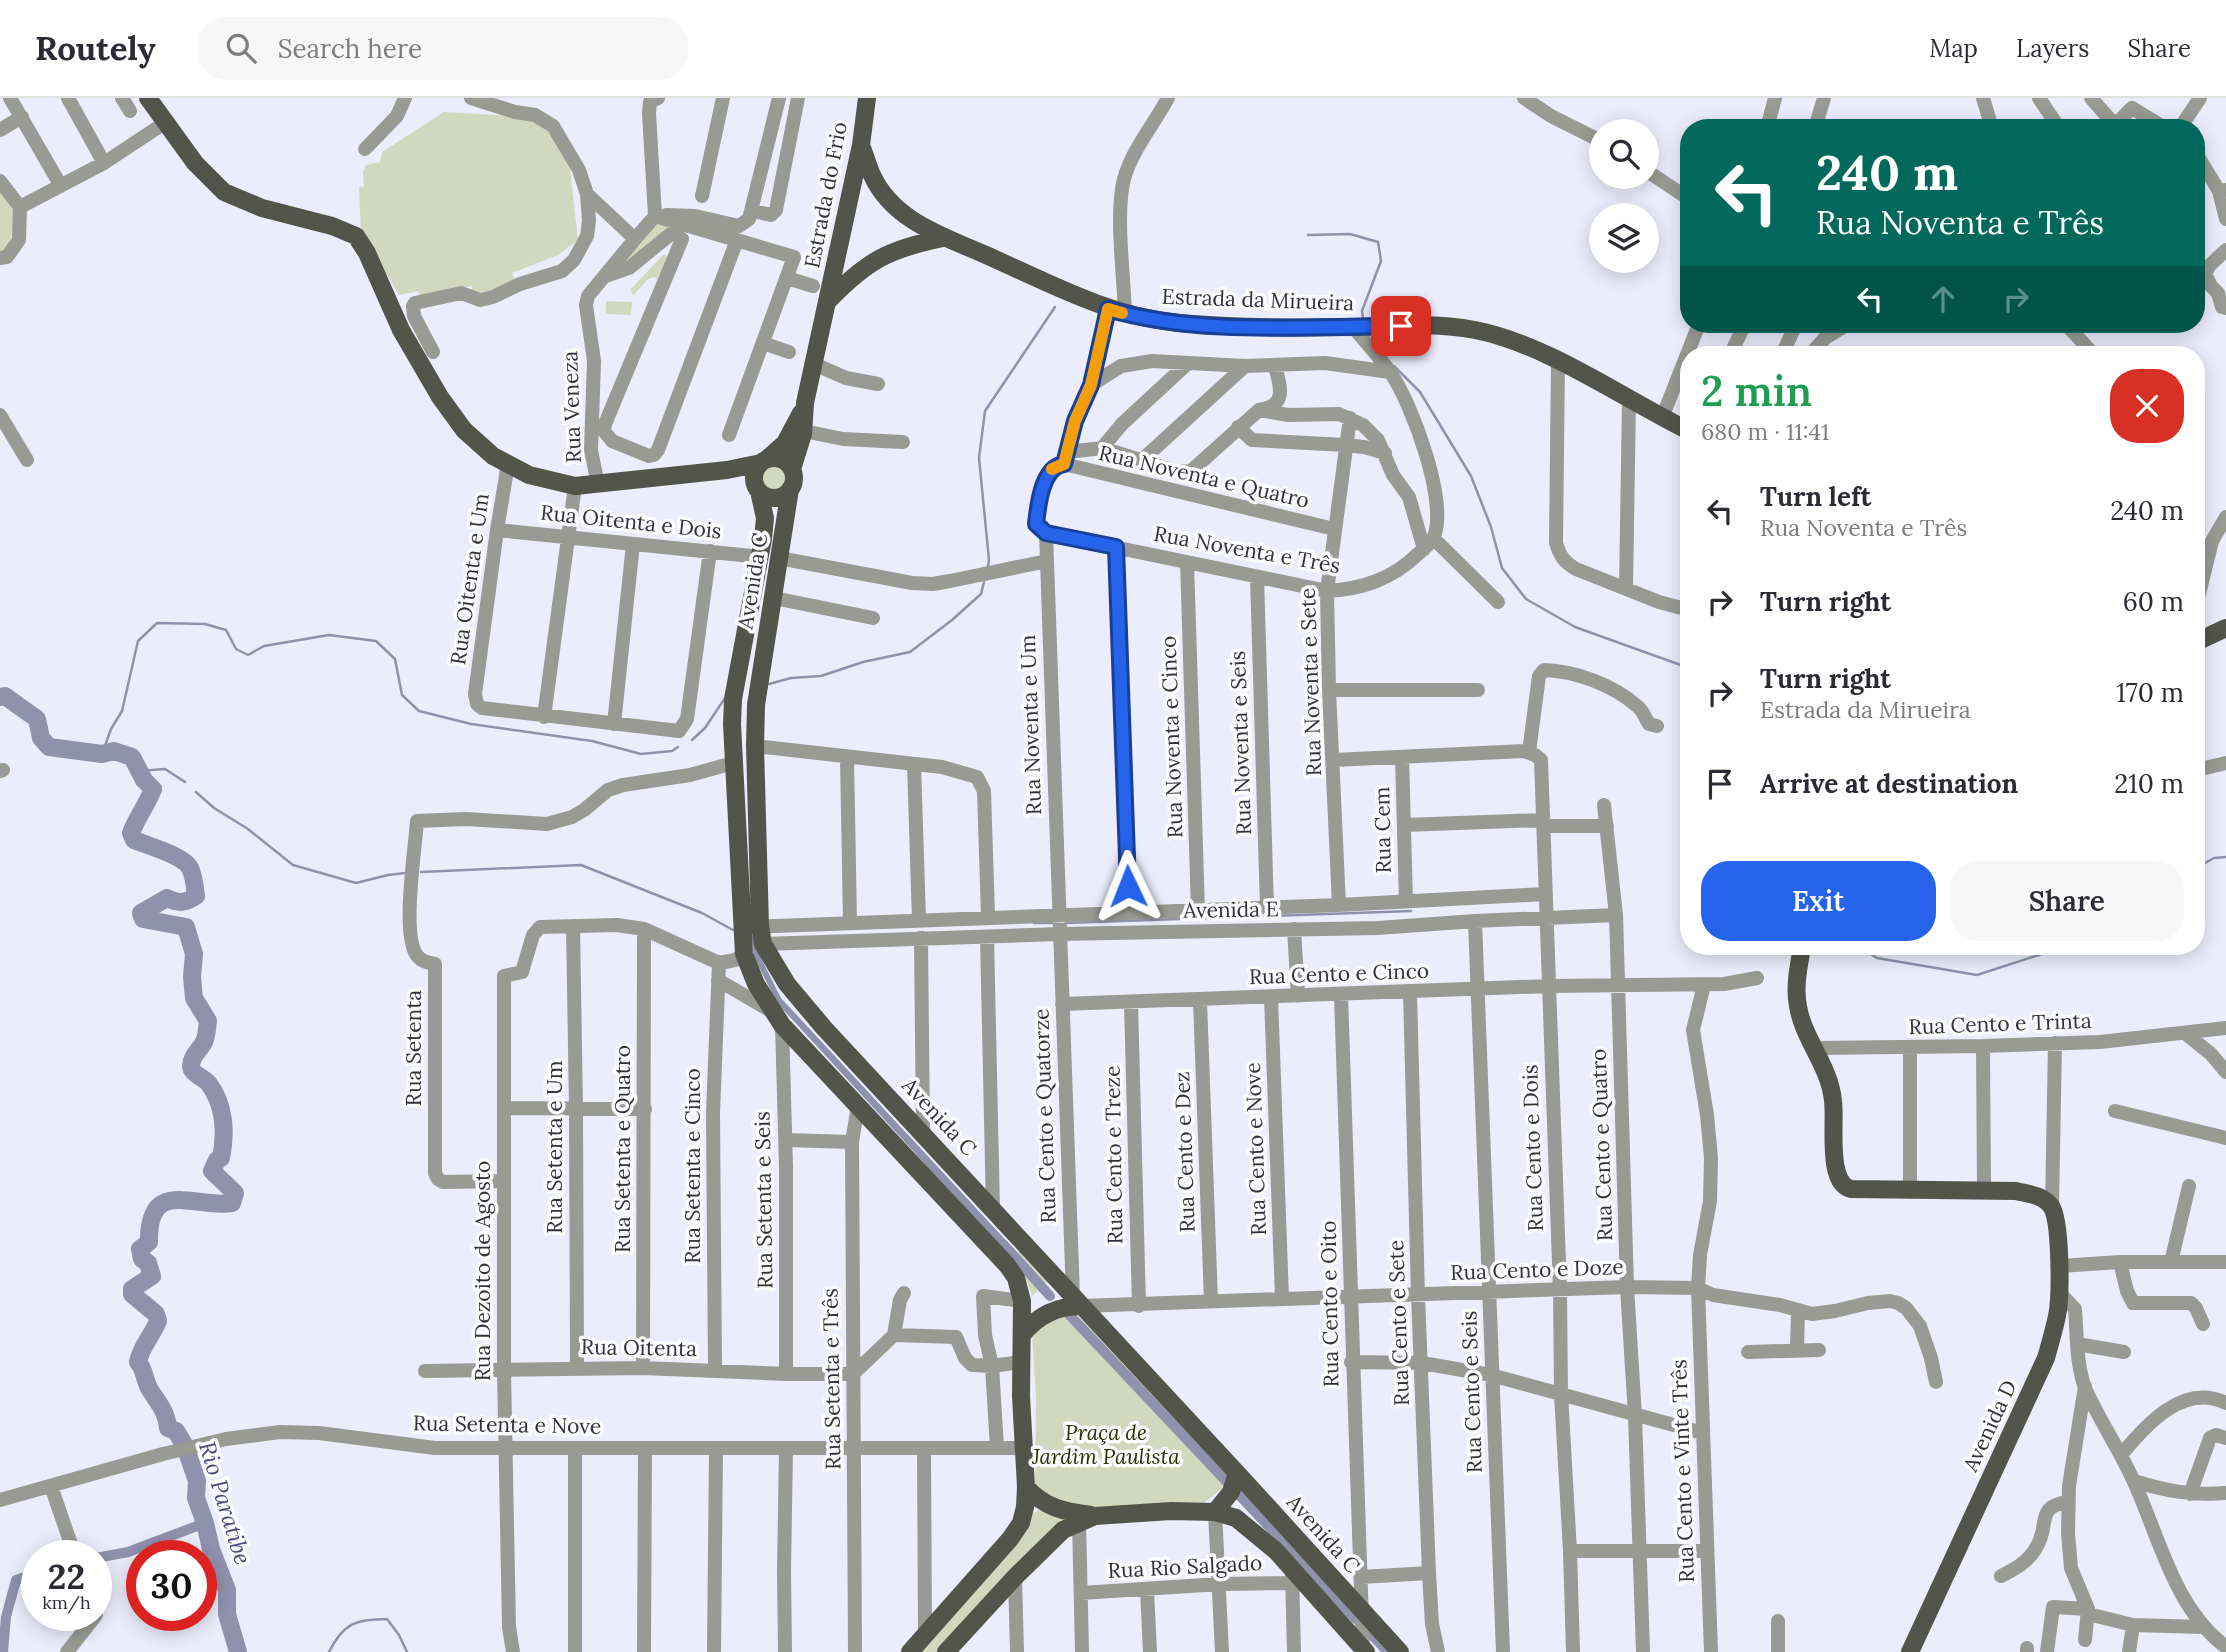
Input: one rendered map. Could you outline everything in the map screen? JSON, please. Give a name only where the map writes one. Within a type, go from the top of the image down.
[{"type":"main road","points":[[148,98],[195,163],[214,185],[224,192],[262,208],[348,231],[362,242],[409,325],[440,397],[464,430],[493,456],[529,475],[576,486],[642,483],[727,470],[778,458],[792,469]]},
{"type":"main road","name":"Estrada do Frio","points":[[829,300],[861,145],[867,98]]},
{"type":"main road","name":"Estrada da Mirueira","points":[[861,145],[873,176],[888,200],[899,211],[943,238],[987,255],[1055,288],[1116,311],[1178,323],[1353,327],[1424,325],[1472,330],[1519,342],[1680,427]]},
{"type":"main road","points":[[727,470],[768,496],[778,497],[790,489],[829,300],[851,278],[880,257],[898,248],[943,238]]},
{"type":"main road","points":[[758,489],[755,474],[764,461],[785,443],[806,403]]},
{"type":"main road","name":"Avenida C","points":[[758,489],[764,510],[761,557],[733,699],[733,763],[751,927],[787,984],[824,1028],[993,1210],[1068,1305],[1234,1483],[1400,1652]]},
{"type":"main road","name":"Avenida C","points":[[790,489],[756,705],[751,927],[744,954],[756,984],[776,1018],[1007,1265],[1016,1278],[1022,1305]]},
{"type":"main road","points":[[2205,638],[2226,628]]},
{"type":"main road","points":[[735,787],[756,786]]},
{"type":"main road","points":[[1801,955],[1797,1003],[1832,1088],[1835,1162],[1840,1184],[1851,1189],[2016,1191],[2036,1196],[2052,1206]]},
{"type":"main road","name":"Avenida D","points":[[1910,1652],[2046,1358],[2058,1314],[2060,1266],[2052,1206]]},
{"type":"main road","points":[[910,1652],[1010,1539],[1021,1522],[1026,1487],[1021,1362],[1022,1305]]},
{"type":"main road","points":[[1022,1335],[1037,1319],[1068,1305]]},
{"type":"main road","points":[[1215,1512],[1234,1483]]},
{"type":"main road","points":[[1026,1487],[1040,1501],[1087,1518],[1171,1511],[1215,1512],[1236,1518],[1252,1530],[1364,1651]]},
{"type":"main road","points":[[947,1652],[1015,1577],[1063,1530],[1087,1518]]},
{"type":"street","points":[[10,98],[61,186]]},
{"type":"street","points":[[68,98],[104,163]]},
{"type":"street","points":[[122,98],[130,111]]},
{"type":"street","points":[[365,149],[397,116],[405,98]]},
{"type":"street","points":[[433,352],[409,325],[415,303],[461,293],[480,300],[562,271],[574,260],[587,236],[587,194],[579,170],[552,126],[536,115],[515,112],[471,98]]},
{"type":"street","points":[[702,196],[723,98]]},
{"type":"street","points":[[654,216],[695,216],[739,226],[749,219],[779,98]]},
{"type":"street","points":[[752,211],[767,215],[776,210],[798,98]]},
{"type":"street","points":[[1066,458],[1075,421],[1091,385],[1116,311],[1124,178],[1168,98]]},
{"type":"street","points":[[1524,98],[1551,116],[1589,135]]},
{"type":"street","points":[[1769,119],[1775,98]]},
{"type":"street","points":[[1818,119],[1824,98]]},
{"type":"street","points":[[1983,98],[1989,119]]},
{"type":"street","points":[[2039,98],[2053,119]]},
{"type":"street","points":[[2091,98],[2108,119]]},
{"type":"street","points":[[2186,119],[2200,98]]},
{"type":"street","points":[[648,99],[654,216]]},
{"type":"street","points":[[2120,119],[2135,103],[2154,119]]},
{"type":"street","points":[[0,130],[22,117]]},
{"type":"street","points":[[20,207],[104,163],[166,122]]},
{"type":"street","points":[[2205,166],[2222,190],[2226,219]]},
{"type":"street","points":[[1659,179],[1680,193]]},
{"type":"street","points":[[0,181],[20,207],[19,240],[7,257],[0,258]]},
{"type":"street","points":[[587,194],[635,239]]},
{"type":"street","points":[[654,216],[682,232],[737,240],[794,257],[729,435]]},
{"type":"street","name":"Rua Veneza","points":[[598,485],[591,450],[594,361],[586,305],[588,296],[654,216]]},
{"type":"street","points":[[682,232],[605,424],[604,431],[612,441],[649,456],[658,450],[737,240]]},
{"type":"street","points":[[606,276],[629,268],[682,232]]},
{"type":"street","points":[[2226,250],[2209,266],[2205,274],[2218,293],[2222,307],[2226,308]]},
{"type":"street","points":[[787,278],[813,286]]},
{"type":"street","points":[[1353,327],[1390,372],[1411,411],[1426,455],[1436,507],[1429,543]]},
{"type":"street","points":[[1818,346],[1833,333]]},
{"type":"street","points":[[2074,333],[2086,346]]},
{"type":"street","points":[[763,342],[789,352]]},
{"type":"street","points":[[1091,385],[1121,366],[1152,361],[1245,366],[1325,363],[1390,372]]},
{"type":"street","points":[[1558,361],[1556,543],[1564,562],[1576,569],[1680,607]]},
{"type":"street","points":[[1101,448],[1122,424],[1188,363]]},
{"type":"street","points":[[814,364],[846,378],[878,384]]},
{"type":"street","points":[[1142,460],[1245,366]]},
{"type":"street","points":[[1046,533],[1036,524],[1039,506],[1050,471],[1066,458],[1101,448],[1167,470],[1188,472],[1197,467],[1259,410],[1273,408],[1278,402],[1280,390],[1275,366]]},
{"type":"street","points":[[1662,418],[1680,372]]},
{"type":"street","points":[[1626,588],[1629,400]]},
{"type":"street","points":[[1259,410],[1288,415],[1339,414],[1363,425],[1378,440],[1393,475],[1409,497],[1429,543],[1498,602]]},
{"type":"street","points":[[0,415],[27,460]]},
{"type":"street","name":"Rua Noventa e Sete","points":[[1339,905],[1327,591],[1350,418]]},
{"type":"street","points":[[1238,428],[1252,440],[1345,445],[1385,453]]},
{"type":"street","points":[[804,430],[843,439],[903,442]]},
{"type":"street","name":"Rua Noventa e Quatro","points":[[1066,458],[1334,529]]},
{"type":"street","name":"Rua Oitenta e Um","points":[[508,464],[496,530],[475,700],[482,708],[544,717]]},
{"type":"street","points":[[576,486],[544,717],[679,731],[687,719],[710,551]]},
{"type":"street","points":[[2205,569],[2212,541],[2226,517]]},
{"type":"street","name":"Rua Oitenta e Dois","points":[[496,530],[761,557]]},
{"type":"street","name":"Rua Noventa e Três","points":[[1046,533],[1327,591],[1343,590],[1385,579],[1401,569],[1429,543]]},
{"type":"street","name":"Rua Noventa e Um","points":[[1046,533],[1059,934]]},
{"type":"street","points":[[614,724],[633,544]]},
{"type":"street","points":[[1116,547],[1129,912]]},
{"type":"street","points":[[779,558],[912,583],[933,584],[1047,561]]},
{"type":"street","name":"Rua Noventa e Cinco","points":[[1187,562],[1198,910]]},
{"type":"street","name":"Rua Noventa e Seis","points":[[1257,577],[1267,908]]},
{"type":"street","points":[[774,598],[873,618]]},
{"type":"street","points":[[1334,760],[1530,752],[1539,676],[1544,670],[1560,672],[1612,688],[1640,708],[1649,724],[1657,726]]},
{"type":"street","points":[[1329,690],[1478,690]]},
{"type":"street","points":[[755,746],[942,767],[977,777],[984,791],[988,916]]},
{"type":"street","name":"Rua Cento e Dois","points":[[1530,752],[1538,757],[1542,768],[1560,1291],[1561,1394],[1573,1652]]},
{"type":"street","points":[[847,757],[850,922]]},
{"type":"street","name":"Rua Cem","points":[[1402,757],[1406,901]]},
{"type":"street","name":"Rua Setenta","points":[[504,1181],[443,1182],[435,1173],[435,964],[425,962],[415,953],[411,928],[417,821],[466,819],[547,824],[572,817],[608,790],[623,785],[690,775],[733,763]]},
{"type":"street","points":[[2205,769],[2226,763]]},
{"type":"street","points":[[914,764],[919,920]]},
{"type":"street","name":"Rua Cento e Quatro","points":[[1604,805],[1616,915],[1627,1287],[1635,1416],[1643,1652]]},
{"type":"street","points":[[1405,825],[1543,823],[1607,826]]},
{"type":"street","name":"Avenida E","points":[[751,927],[988,916],[1267,908],[1545,894]]},
{"type":"street","name":"Avenida E","points":[[763,944],[1059,934],[1378,928],[1616,915]]},
{"type":"street","name":"Rua Cento e Seis","points":[[1475,921],[1503,1652]]},
{"type":"street","points":[[573,926],[617,925],[644,929],[719,963],[735,960],[744,954]]},
{"type":"street","name":"Rua Dezoito de Agosto","points":[[513,1652],[509,1627],[505,1449],[504,981],[506,974],[522,972],[537,929],[573,926]]},
{"type":"street","name":"Rua Setenta e Um","points":[[573,926],[577,1368]]},
{"type":"street","name":"Rua Setenta e Quatro","points":[[643,1368],[644,929]]},
{"type":"street","points":[[1294,929],[1298,996]]},
{"type":"street","name":"Rua Cento e Quatorze","points":[[1059,934],[1068,1305]]},
{"type":"street","points":[[988,937],[993,1210]]},
{"type":"street","points":[[920,938],[923,1133]]},
{"type":"street","name":"Rua Setenta e Cinco","points":[[715,1370],[713,1113],[719,963]]},
{"type":"street","name":"Rua Cento e Cinco","points":[[1062,1004],[1549,986],[1704,985],[1757,978]]},
{"type":"street","points":[[718,980],[776,1018]]},
{"type":"street","name":"Rua Cento e Vinte Três","points":[[1704,985],[1693,1030],[1711,1158],[1710,1201],[1700,1255],[1698,1288],[1711,1652]]},
{"type":"street","name":"Rua Cento e Sete","points":[[1410,993],[1429,1573],[1432,1625],[1438,1652]]},
{"type":"street","name":"Rua Cento e Oito","points":[[1341,995],[1352,1298],[1351,1362],[1364,1651]]},
{"type":"street","name":"Rua Cento e Nove","points":[[1271,998],[1282,1298]]},
{"type":"street","name":"Rua Cento e Dez","points":[[1200,1000],[1211,1301]]},
{"type":"street","name":"Rua Cento e Treze","points":[[1131,1003],[1139,1306]]},
{"type":"street","name":"Rua Setenta e Seis","points":[[776,1018],[785,1140],[786,1374]]},
{"type":"street","name":"Rua Cento e Trinta","points":[[1815,1048],[2101,1042],[2226,1028]]},
{"type":"street","points":[[2185,1033],[2211,1054],[2226,1072]]},
{"type":"street","points":[[2052,1206],[2055,1043]]},
{"type":"street","points":[[1983,1046],[1984,1190]]},
{"type":"street","points":[[1910,1048],[1910,1189]]},
{"type":"street","name":"Rua Setenta e Três","points":[[855,1652],[852,1142],[858,1106]]},
{"type":"street","points":[[504,1108],[645,1109]]},
{"type":"street","points":[[2115,1111],[2226,1138]]},
{"type":"street","points":[[785,1140],[852,1142]]},
{"type":"street","points":[[2171,1262],[2189,1186]]},
{"type":"street","points":[[2060,1266],[2120,1262],[2226,1262]]},
{"type":"street","points":[[2120,1262],[2133,1303],[2191,1303],[2203,1324]]},
{"type":"street","name":"Rua Cento e Doze","points":[[1068,1305],[1139,1306],[1282,1298],[1418,1296],[1627,1287],[1698,1288],[1713,1295],[1768,1303],[1812,1314],[1890,1301],[1906,1308],[1920,1326],[1936,1382]]},
{"type":"street","points":[[2058,1291],[2076,1309],[2077,1343],[2085,1386],[2134,1481],[2178,1586],[2192,1615],[2226,1647]]},
{"type":"street","points":[[853,1374],[894,1335],[900,1300],[905,1293]]},
{"type":"street","points":[[997,1448],[992,1366],[985,1335],[983,1296],[1022,1305]]},
{"type":"street","points":[[1797,1349],[1798,1311]]},
{"type":"street","points":[[894,1335],[956,1337],[967,1362],[972,1365],[992,1366],[1021,1362]]},
{"type":"street","points":[[2077,1343],[2124,1352]]},
{"type":"street","points":[[1748,1352],[1819,1350]]},
{"type":"street","points":[[1351,1362],[1422,1363],[1491,1375],[1703,1433]]},
{"type":"street","name":"Rua Oitenta","points":[[425,1371],[643,1368],[853,1374]]},
{"type":"street","points":[[2085,1386],[2068,1502],[2069,1559],[2088,1612],[2085,1640]]},
{"type":"street","points":[[2121,1455],[2146,1425],[2178,1404],[2209,1398],[2226,1404]]},
{"type":"street","name":"Rua Setenta e Nove","points":[[0,1500],[163,1454],[226,1440],[280,1432],[320,1433],[435,1448],[1023,1448]]},
{"type":"street","points":[[2190,1494],[2210,1438],[2216,1435],[2226,1438]]},
{"type":"street","points":[[785,1652],[783,1572],[786,1448]]},
{"type":"street","points":[[575,1449],[575,1652]]},
{"type":"street","points":[[644,1652],[645,1449]]},
{"type":"street","points":[[714,1652],[716,1449]]},
{"type":"street","points":[[924,1449],[925,1635]]},
{"type":"street","points":[[2134,1481],[2190,1494],[2226,1493]]},
{"type":"street","points":[[51,1486],[70,1540]]},
{"type":"street","points":[[2001,1576],[2020,1565],[2034,1552],[2042,1536],[2048,1508],[2068,1502]]},
{"type":"street","points":[[1215,1512],[1222,1652]]},
{"type":"street","points":[[1082,1652],[1081,1593],[1087,1518]]},
{"type":"street","points":[[1570,1551],[1706,1551]]},
{"type":"street","points":[[1361,1577],[1429,1573]]},
{"type":"street","points":[[1292,1575],[1294,1652]]},
{"type":"street","name":"Rua Rio Salgado","points":[[1081,1593],[1220,1584],[1292,1575]]},
{"type":"street","points":[[1015,1577],[1017,1652]]},
{"type":"street","points":[[1147,1590],[1150,1652]]},
{"type":"street","points":[[2047,1652],[2053,1608],[2088,1612],[2133,1625],[2203,1627]]},
{"type":"street","points":[[1778,1621],[1778,1652]]},
{"type":"street","points":[[2129,1652],[2133,1625]]},
{"type":"street","points":[[67,1652],[83,1631]]},
{"type":"green space","points":[[444,112],[535,117],[548,129],[570,169],[578,240],[558,255],[512,273],[515,281],[489,291],[472,293],[472,286],[421,297],[418,291],[399,295],[387,274],[382,277],[361,234],[359,187],[364,186],[363,172],[366,165],[380,162],[382,152]]},
{"type":"green space","points":[[0,190],[16,215],[7,257],[0,258]]},
{"type":"green space","points":[[661,222],[670,227],[638,257],[620,266],[654,225]]},
{"type":"green space","points":[[664,254],[667,257],[657,279],[648,279],[633,296],[631,289]]},
{"type":"green space","points":[[606,301],[632,302],[631,315],[606,314]]},
{"type":"green space","points":[[773,464],[779,465],[787,473],[787,485],[779,493],[773,494],[767,493],[759,485],[758,479],[759,473],[767,465]]},
{"type":"green space","points":[[1021,1249],[1049,1280],[1032,1296],[1028,1284],[1011,1259]]},
{"type":"green space","name":"Praça de Jardim Paulista","points":[[1066,1316],[1085,1321],[1232,1475],[1221,1489],[1204,1503],[1185,1509],[1072,1521],[942,1652],[915,1652],[1028,1517],[1038,1510],[1046,1511],[1037,1494],[1035,1482],[1036,1398],[1032,1334],[1038,1324]]},
{"type":"water","points":[[751,935],[755,936],[760,956],[781,998],[1015,1250],[1006,1258],[916,1154],[777,1003],[754,957]]},
{"type":"waterway","points":[[1308,235],[1350,234],[1378,242],[1381,261],[1362,311],[1363,318]]},
{"type":"waterway","points":[[988,566],[979,458],[985,411],[1055,307]]},
{"type":"waterway","points":[[1394,366],[1420,392],[1471,476],[1491,527],[1502,568],[1526,599],[1575,627],[1680,665]]},
{"type":"waterway","points":[[769,684],[791,678],[821,676],[863,662],[910,652],[981,594],[984,582]]},
{"type":"waterway","points":[[102,754],[111,729],[122,711],[138,641],[157,623],[205,624],[226,630],[236,649],[248,655],[264,646],[329,635],[376,641],[395,659],[402,695],[419,711],[471,724],[592,741],[641,754],[672,751],[678,747]]},
{"type":"waterway","name":"Rio Paratibe","points":[[0,697],[5,696],[37,719],[41,738],[49,747],[102,754],[114,751],[132,757],[144,780],[153,789],[131,833],[134,840],[180,859],[190,868],[193,878],[196,896],[182,902],[167,898],[141,913],[143,919],[186,927],[194,954],[194,998],[208,1021],[205,1039],[191,1066],[193,1071],[209,1084],[221,1110],[223,1149],[221,1158],[217,1160],[212,1171],[235,1193],[232,1203],[176,1200],[165,1202],[156,1209],[151,1222],[149,1242],[140,1249],[142,1259],[148,1263],[152,1276],[132,1289],[132,1294],[156,1314],[158,1321],[138,1362],[149,1388],[164,1412],[168,1428],[176,1431],[185,1446],[197,1481],[196,1498],[227,1590],[227,1614],[238,1652]]},
{"type":"waterway","points":[[692,740],[705,728],[725,698]]},
{"type":"waterway","points":[[138,771],[165,769],[185,782]]},
{"type":"waterway","points":[[196,792],[293,865],[356,883],[405,873]]},
{"type":"waterway","points":[[2205,863],[2214,858],[2226,857]]},
{"type":"waterway","points":[[421,872],[581,865],[702,913],[733,930]]},
{"type":"waterway","points":[[1066,923],[1411,911]]},
{"type":"waterway","points":[[1034,923],[1052,923]]},
{"type":"waterway","points":[[1872,955],[1977,975],[2038,955]]},
{"type":"waterway","points":[[1004,1245],[1050,1296]]},
{"type":"waterway","points":[[1061,1306],[1356,1619]]},
{"type":"waterway","points":[[112,1555],[128,1552],[205,1523]]},
{"type":"waterway","points":[[3,1652],[6,1617],[16,1580],[21,1578]]},
{"type":"waterway","points":[[329,1652],[340,1634],[352,1625],[367,1620],[387,1619],[407,1652]]},
{"type":"waterway","points":[[1372,1635],[1388,1652]]},
{"type":"slow traffic","points":[[1052,469],[1064,464],[1068,453],[1075,421],[1091,385],[1108,309],[1122,313]]},
{"type":"route","points":[[1128,886],[1116,547],[1046,533],[1036,524],[1047,476],[1053,468],[1064,464],[1075,421],[1091,385],[1108,309],[1178,323],[1401,326]]}]
